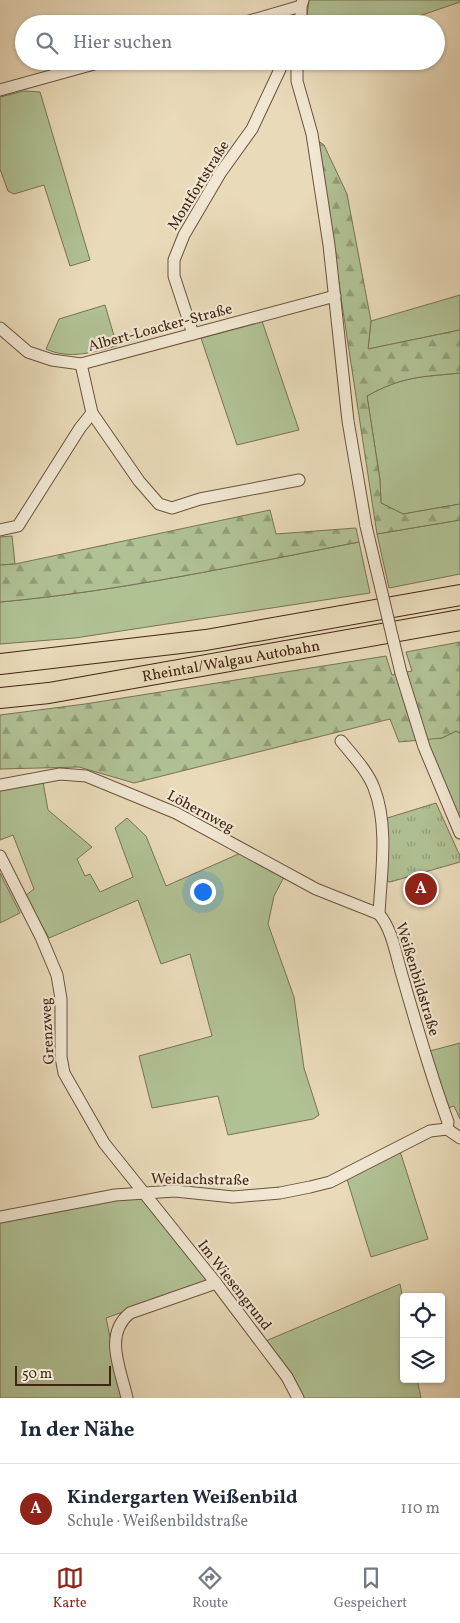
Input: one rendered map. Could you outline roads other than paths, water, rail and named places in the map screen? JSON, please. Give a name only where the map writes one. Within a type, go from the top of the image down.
[{"type":"highway","name":"Rheintal/Walgau Autobahn","points":[[0,664],[206,640],[460,595]]},
{"type":"highway","name":"Rheintal/Walgau Autobahn","points":[[0,698],[48,693],[460,620]]},
{"type":"highway","points":[[0,706],[48,693]]},
{"type":"street","points":[[266,15],[302,3]]},
{"type":"street","points":[[0,90],[72,70]]},
{"type":"street","name":"Montfortstraße","points":[[193,334],[174,276],[174,260],[184,235],[221,172],[252,129],[280,70]]},
{"type":"street","points":[[297,70],[297,81],[312,134],[335,296],[348,421],[366,526],[404,686],[424,747],[460,833]]},
{"type":"street","name":"Albert-Loacker-Straße","points":[[0,328],[28,352],[52,360],[81,364],[335,296]]},
{"type":"street","points":[[81,364],[92,413],[139,481],[159,504],[172,508],[200,499],[299,480]]},
{"type":"street","points":[[0,530],[18,526],[80,428],[92,413]]},
{"type":"street","name":"Weißenbildstraße","points":[[341,741],[367,775],[378,803],[381,817],[382,861],[379,914],[385,920],[429,1072],[448,1122],[447,1129]]},
{"type":"street","name":"Löhernweg","points":[[0,785],[60,774],[86,776],[176,813],[316,889],[379,914]]},
{"type":"street","name":"Grenzweg","points":[[0,856],[41,937],[57,975],[61,999],[60,1057],[64,1072],[104,1143],[143,1193]]},
{"type":"street","points":[[447,1129],[460,1138]]},
{"type":"street","name":"Weidachstraße","points":[[0,1217],[115,1195],[175,1191],[232,1197],[280,1193],[330,1182],[430,1131],[447,1129]]},
{"type":"street","name":"Im Wiesengrund","points":[[143,1193],[216,1283],[287,1377],[298,1398]]},
{"type":"street","points":[[127,1398],[116,1347],[115,1333],[120,1321],[130,1313],[216,1283]]},
{"type":"place","name":"Kindergarten Weißenbild","points":[[421,889]]}]
